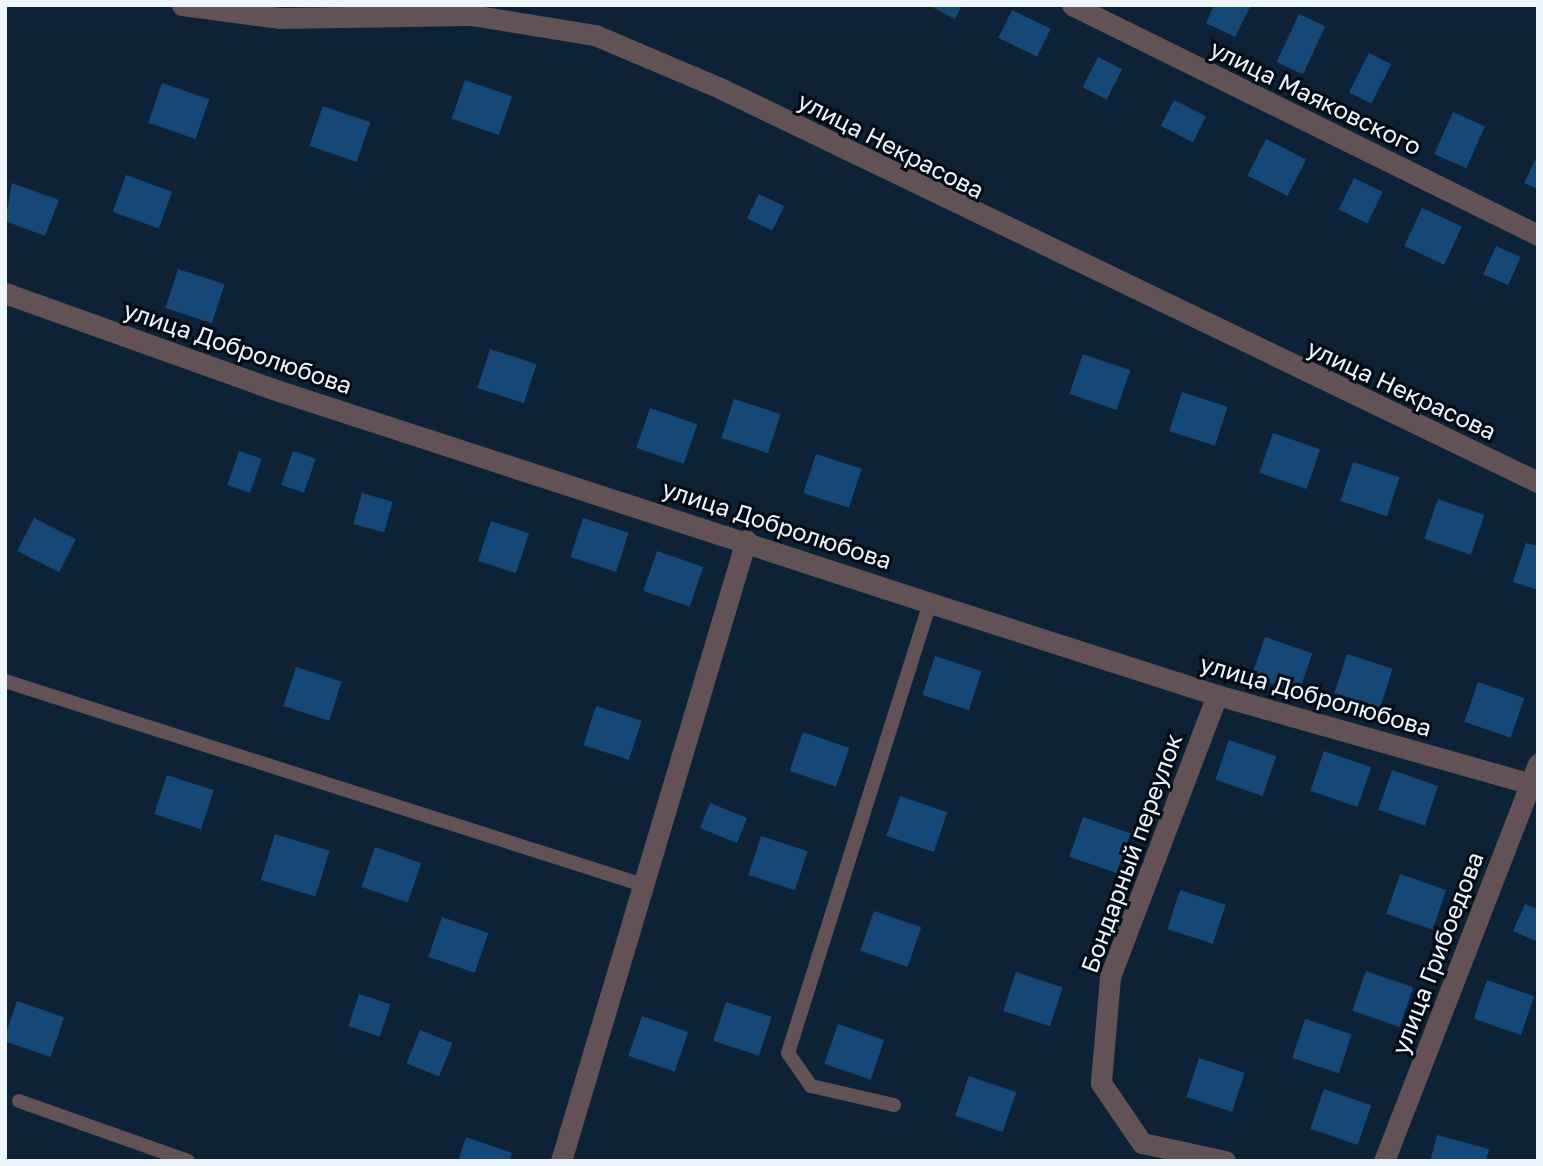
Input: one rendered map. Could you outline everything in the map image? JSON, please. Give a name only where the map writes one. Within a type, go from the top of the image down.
[{"type":"street","name":"улица Некрасова","points":[[183,5],[279,18],[471,15],[595,35],[722,89],[1538,482]]},
{"type":"street","name":"улица Маяковского","points":[[1073,5],[1538,235]]},
{"type":"street","name":"улица Добролюбова","points":[[5,293],[273,389],[746,540],[930,603],[1217,695],[1535,778]]},
{"type":"street","points":[[561,1161],[746,540]]},
{"type":"street","name":"Бондарный переулок","points":[[1217,695],[1110,977],[1101,1083],[1142,1143],[1225,1161]]},
{"type":"street","name":"улица Грибоедова","points":[[1384,1161],[1535,778]]},
{"type":"lane","points":[[894,1105],[811,1086],[788,1053],[930,603]]},
{"type":"lane","points":[[5,681],[643,885]]},
{"type":"lane","points":[[19,1101],[188,1161]]},
{"type":"building","points":[[928,5],[962,5],[955,19]]},
{"type":"building","points":[[1214,5],[1251,5],[1235,37],[1206,23]]},
{"type":"building","points":[[1012,10],[1051,29],[1037,57],[998,38]]},
{"type":"building","points":[[1299,14],[1325,26],[1303,74],[1277,62]]},
{"type":"building","points":[[1369,53],[1391,64],[1371,104],[1349,92]]},
{"type":"building","points":[[1098,57],[1122,69],[1107,100],[1083,87]]},
{"type":"building","points":[[465,80],[512,96],[499,135],[452,119]]},
{"type":"building","points":[[162,83],[209,99],[196,139],[148,123]]},
{"type":"building","points":[[1174,100],[1206,116],[1193,142],[1161,126]]},
{"type":"building","points":[[323,106],[370,122],[357,162],[309,146]]},
{"type":"building","points":[[1453,112],[1485,126],[1466,168],[1434,154]]},
{"type":"building","points":[[1266,139],[1306,159],[1287,196],[1247,176]]},
{"type":"building","points":[[1538,154],[1538,189],[1524,183]]},
{"type":"building","points":[[126,175],[172,192],[159,228],[113,212]]},
{"type":"building","points":[[1354,178],[1383,192],[1367,223],[1339,209]]},
{"type":"building","points":[[12,183],[59,200],[45,236],[5,221]]},
{"type":"building","points":[[759,194],[784,206],[772,231],[747,218]]},
{"type":"building","points":[[1422,208],[1462,227],[1444,265],[1404,246]]},
{"type":"building","points":[[1496,246],[1521,257],[1508,285],[1483,274]]},
{"type":"building","points":[[178,269],[225,284],[212,323],[165,308]]},
{"type":"building","points":[[490,349],[537,364],[524,403],[477,388]]},
{"type":"building","points":[[1083,354],[1130,370],[1117,410],[1069,394]]},
{"type":"building","points":[[1182,392],[1228,407],[1215,446],[1169,431]]},
{"type":"building","points":[[734,399],[781,414],[768,453],[721,438]]},
{"type":"building","points":[[650,408],[697,424],[684,464],[636,448]]},
{"type":"building","points":[[1273,433],[1320,449],[1307,489],[1259,473]]},
{"type":"building","points":[[239,451],[262,459],[250,493],[227,485]]},
{"type":"building","points":[[293,451],[316,459],[304,493],[281,485]]},
{"type":"building","points":[[816,454],[862,469],[849,508],[803,493]]},
{"type":"building","points":[[1353,462],[1400,477],[1387,516],[1340,501]]},
{"type":"building","points":[[362,493],[393,502],[384,533],[353,524]]},
{"type":"building","points":[[1438,499],[1484,515],[1471,555],[1424,539]]},
{"type":"building","points":[[34,518],[76,539],[59,572],[17,551]]},
{"type":"building","points":[[583,518],[629,533],[616,572],[570,557]]},
{"type":"building","points":[[491,521],[529,533],[516,573],[478,561]]},
{"type":"building","points":[[1526,543],[1538,546],[1538,590],[1513,582]]},
{"type":"building","points":[[657,551],[703,567],[690,607],[643,591]]},
{"type":"building","points":[[1265,637],[1312,653],[1299,693],[1251,677]]},
{"type":"building","points":[[1347,654],[1393,669],[1380,708],[1334,693]]},
{"type":"building","points":[[935,656],[982,671],[969,710],[922,695]]},
{"type":"building","points":[[296,667],[342,682],[329,721],[283,706]]},
{"type":"building","points":[[1478,682],[1524,698],[1511,738],[1464,722]]},
{"type":"building","points":[[596,706],[642,721],[629,760],[583,745]]},
{"type":"building","points":[[803,732],[849,748],[836,787],[790,771]]},
{"type":"building","points":[[1229,740],[1276,756],[1263,796],[1215,780]]},
{"type":"building","points":[[1324,751],[1371,767],[1358,807],[1310,791]]},
{"type":"building","points":[[1392,770],[1438,786],[1425,826],[1378,810]]},
{"type":"building","points":[[167,775],[214,790],[201,829],[154,814]]},
{"type":"building","points":[[900,796],[947,812],[934,852],[886,836]]},
{"type":"building","points":[[710,803],[747,818],[737,843],[700,828]]},
{"type":"building","points":[[1083,817],[1130,833],[1117,873],[1069,857]]},
{"type":"building","points":[[275,834],[330,851],[315,897],[261,880]]},
{"type":"building","points":[[761,836],[808,851],[795,890],[748,875]]},
{"type":"building","points":[[375,847],[421,863],[408,903],[361,887]]},
{"type":"building","points":[[1400,874],[1446,890],[1433,930],[1386,914]]},
{"type":"building","points":[[1180,890],[1226,905],[1213,944],[1167,929]]},
{"type":"building","points":[[1525,904],[1538,909],[1538,942],[1513,931]]},
{"type":"building","points":[[874,911],[921,927],[908,967],[860,951]]},
{"type":"building","points":[[442,917],[488,933],[475,973],[428,957]]},
{"type":"building","points":[[1366,971],[1413,987],[1400,1027],[1352,1011]]},
{"type":"building","points":[[1016,972],[1063,987],[1050,1026],[1003,1011]]},
{"type":"building","points":[[1487,980],[1534,996],[1521,1035],[1474,1019]]},
{"type":"building","points":[[359,994],[390,1004],[380,1037],[348,1026]]},
{"type":"building","points":[[17,1001],[64,1017],[51,1057],[5,1041]]},
{"type":"building","points":[[726,1002],[772,1017],[759,1056],[713,1041]]},
{"type":"building","points":[[642,1016],[688,1032],[675,1072],[628,1056]]},
{"type":"building","points":[[1305,1019],[1352,1034],[1339,1073],[1292,1058]]},
{"type":"building","points":[[838,1024],[884,1040],[871,1080],[824,1064]]},
{"type":"building","points":[[420,1030],[452,1043],[439,1076],[407,1063]]},
{"type":"building","points":[[1199,1058],[1245,1073],[1232,1112],[1186,1097]]},
{"type":"building","points":[[969,1076],[1016,1092],[1003,1132],[955,1116]]},
{"type":"building","points":[[1324,1089],[1371,1105],[1358,1145],[1310,1129]]},
{"type":"building","points":[[1437,1135],[1489,1149],[1486,1161],[1430,1161]]},
{"type":"building","points":[[466,1137],[512,1153],[509,1161],[458,1161]]}]
